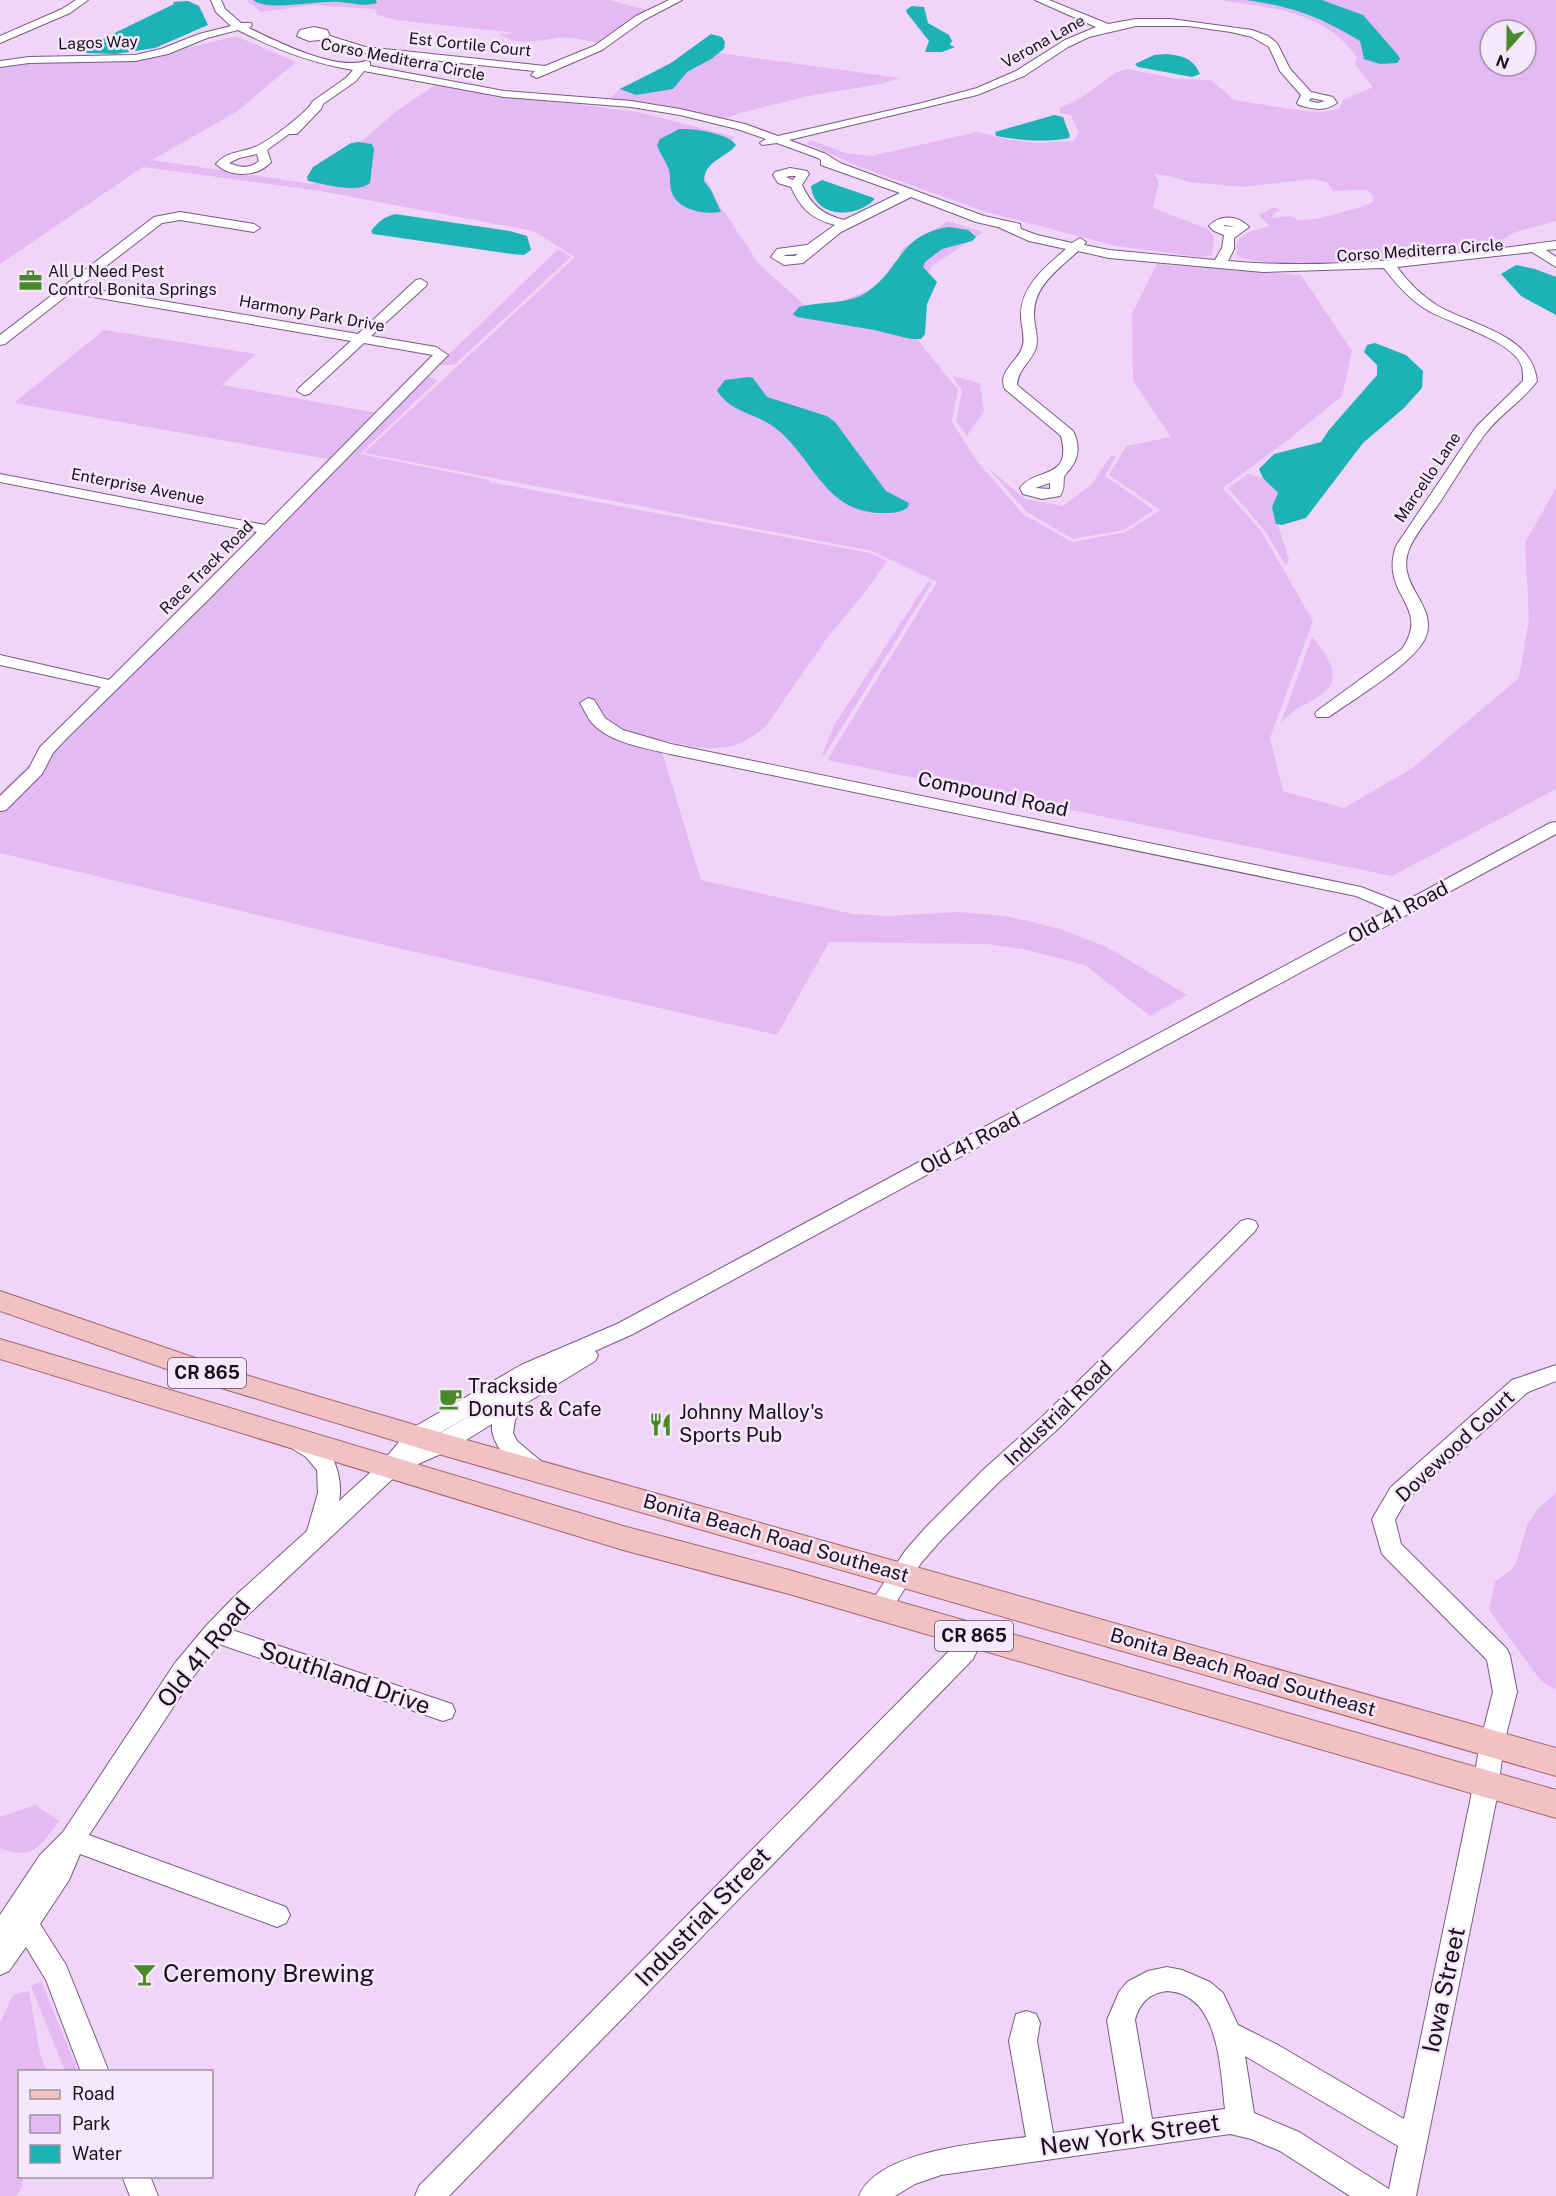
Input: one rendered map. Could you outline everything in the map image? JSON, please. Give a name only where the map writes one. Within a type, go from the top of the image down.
[{"type":"main road","name":"Bonita Beach Road Southeast","points":[[0,1301],[231,1381],[430,1440],[1556,1762]]},
{"type":"main road","name":"Bonita Beach Road Southeast","points":[[0,1348],[623,1538],[880,1608],[1556,1804]]},
{"type":"street","points":[[0,40],[66,11],[82,0]]},
{"type":"street","name":"Corso Mediterra Circle","points":[[216,0],[220,10],[248,27],[308,57],[436,80],[522,88],[680,112],[774,142],[816,162],[836,165],[1004,226],[1020,234],[1126,256],[1222,259],[1325,273],[1494,262],[1549,250]]},
{"type":"street","name":"Corso Mediterra Circle","points":[[228,0],[248,27]]},
{"type":"street","points":[[522,88],[545,69],[591,52],[640,18],[677,0]]},
{"type":"street","points":[[1040,0],[1105,27]]},
{"type":"street","name":"Verona Lane","points":[[774,142],[805,131],[928,106],[981,90],[1025,71],[1068,42],[1105,27],[1128,22],[1164,21],[1251,33],[1273,45],[1288,75],[1307,94]]},
{"type":"street","name":"Lagos Way","points":[[0,63],[28,60],[135,58],[164,52],[195,39],[248,27]]},
{"type":"street","name":"Est Cortile Court","points":[[321,37],[364,50],[545,69]]},
{"type":"street","points":[[261,149],[282,135],[299,128],[300,123],[317,107],[332,99],[332,95],[352,79],[361,77],[368,67]]},
{"type":"street","points":[[796,185],[805,206],[810,211],[846,224]]},
{"type":"street","points":[[807,249],[846,224],[880,208],[901,203],[914,194]]},
{"type":"street","points":[[0,340],[158,220],[180,216],[254,228]]},
{"type":"street","points":[[1222,259],[1228,249],[1227,231]]},
{"type":"street","points":[[1057,475],[1064,470],[1069,460],[1072,446],[1068,435],[1010,386],[1010,375],[1028,351],[1030,342],[1027,313],[1031,297],[1053,265],[1063,260],[1071,243]]},
{"type":"street","points":[[1549,250],[1556,263]]},
{"type":"street","name":"Marcello Lane","points":[[1323,714],[1398,660],[1414,645],[1421,629],[1421,621],[1399,576],[1397,566],[1403,546],[1481,430],[1503,406],[1518,396],[1530,381],[1526,362],[1515,350],[1433,308],[1404,286],[1397,268]]},
{"type":"street","points":[[304,391],[421,283]]},
{"type":"street","name":"Harmony Park Drive","points":[[68,289],[436,351],[441,355]]},
{"type":"street","name":"Race Track Road","points":[[0,806],[36,770],[46,751],[441,355]]},
{"type":"street","name":"Enterprise Avenue","points":[[0,478],[268,530]]},
{"type":"street","points":[[0,660],[111,685]]},
{"type":"street","name":"Compound Road","points":[[588,703],[599,721],[617,733],[635,740],[1361,892],[1402,909]]},
{"type":"street","name":"Old 41 Road","points":[[0,1938],[49,1863],[72,1840],[179,1678],[214,1633],[244,1602],[392,1466],[529,1371],[625,1329],[1556,827]]},
{"type":"street","name":"Industrial Road","points":[[880,1608],[913,1557],[959,1508],[1051,1422],[1248,1226]]},
{"type":"street","name":"Old 41 Road","points":[[430,1440],[515,1399],[559,1374],[625,1329]]},
{"type":"street","name":"Dovewood Court","points":[[1486,1784],[1492,1743],[1505,1692],[1498,1656],[1390,1548],[1383,1519],[1399,1493],[1520,1386],[1556,1372]]},
{"type":"street","points":[[515,1399],[504,1420],[502,1433],[508,1446],[537,1471]]},
{"type":"street","points":[[274,1431],[309,1447],[328,1468],[331,1487],[328,1506],[315,1537]]},
{"type":"street","name":"Southland Drive","points":[[214,1633],[443,1711]]},
{"type":"street","name":"Industrial Street","points":[[429,2196],[964,1652],[973,1635]]},
{"type":"street","name":"Iowa Street","points":[[1402,2196],[1486,1784]]},
{"type":"street","points":[[72,1840],[277,1915]]},
{"type":"street","name":"Old 41 Road","points":[[0,1963],[60,1872],[72,1840]]},
{"type":"street","points":[[26,1924],[57,1974],[94,2070]]},
{"type":"street","points":[[1140,2133],[1121,2020],[1130,1998],[1147,1983],[1161,1979],[1182,1982],[1194,1987],[1212,2001],[1226,2033],[1241,2123]]},
{"type":"street","points":[[1026,2023],[1023,2042],[1042,2147]]},
{"type":"street","points":[[1226,2033],[1268,2054],[1413,2140]]},
{"type":"street","name":"New York Street","points":[[873,2196],[918,2168],[941,2162],[1230,2121],[1254,2124],[1277,2134],[1378,2196]]},
{"type":"street","points":[[137,2178],[144,2196]]},
{"type":"green space","points":[[246,0],[609,0],[647,10],[599,43],[567,38],[527,42],[506,38],[499,34],[517,33],[395,20],[376,14],[377,11],[374,9],[312,5],[261,12]]},
{"type":"green space","points":[[1220,0],[1556,0],[1556,221],[1516,232],[1494,244],[1452,253],[1273,264],[1238,257],[1236,249],[1240,238],[1250,232],[1270,226],[1259,215],[1274,207],[1281,210],[1274,213],[1272,218],[1290,216],[1298,220],[1316,219],[1362,207],[1373,202],[1373,196],[1367,190],[1333,191],[1327,182],[1312,179],[1244,187],[1189,182],[1154,174],[1159,181],[1153,208],[1208,229],[1214,237],[1212,255],[1200,257],[1116,246],[986,212],[863,168],[807,144],[811,140],[845,153],[871,156],[977,132],[1010,140],[1038,143],[1073,141],[1079,133],[1071,115],[1060,113],[1060,108],[1079,99],[1117,72],[1127,69],[1178,79],[1211,80],[1234,100],[1304,111],[1322,112],[1339,109],[1343,100],[1373,87],[1355,64],[1356,59],[1359,60],[1331,31],[1315,22],[1279,10]]},
{"type":"green space","points":[[236,36],[296,62],[236,112],[152,160],[312,184],[398,110],[435,85],[643,113],[735,137],[702,172],[717,201],[759,264],[807,307],[835,304],[888,282],[903,248],[948,221],[983,232],[932,266],[904,323],[958,390],[952,422],[977,461],[1023,514],[1072,542],[1126,532],[1160,510],[1109,475],[1126,446],[1171,437],[1133,381],[1132,314],[1157,264],[1301,275],[1352,351],[1342,396],[1223,488],[1261,531],[1313,621],[1270,738],[1283,791],[1344,808],[1411,769],[1519,678],[1529,619],[1525,543],[1556,488],[1556,789],[1392,876],[827,760],[937,582],[872,551],[364,453],[575,257],[533,231],[320,191],[143,167],[0,264],[0,62],[132,57],[188,46],[188,48]]},
{"type":"green space","points":[[690,49],[901,78],[881,84],[813,95],[740,113],[716,122],[608,100],[622,87],[656,74]]},
{"type":"green space","points":[[558,249],[571,257],[454,365],[438,365]]},
{"type":"green space","points":[[104,330],[256,354],[222,385],[388,415],[428,377],[438,380],[360,454],[490,480],[490,482],[870,553],[887,561],[827,638],[766,726],[740,743],[727,747],[701,748],[658,739],[701,880],[853,914],[888,916],[959,912],[1006,916],[1057,928],[1107,947],[1187,995],[1150,1016],[1085,965],[1022,949],[986,944],[829,942],[777,1035],[320,930],[0,853],[0,793],[277,525],[338,461],[14,403]]},
{"type":"green space","points":[[952,376],[980,383],[984,411],[967,436],[956,421],[962,390]]},
{"type":"green space","points":[[1111,456],[1116,456],[1105,476],[1154,510],[1124,530],[1073,539],[1027,512],[986,466],[1025,499],[1063,506],[1091,485]]},
{"type":"green space","points":[[1248,474],[1263,478],[1278,494],[1272,507],[1289,559],[1286,566],[1265,531],[1228,488]]},
{"type":"green space","points":[[928,581],[932,583],[824,756],[822,755],[835,724]]},
{"type":"green space","points":[[1312,637],[1328,658],[1333,674],[1330,685],[1322,694],[1287,717],[1279,728]]},
{"type":"green space","points":[[1556,1493],[1556,1690],[1541,1681],[1489,1610],[1495,1582],[1512,1569],[1517,1561],[1527,1525],[1538,1509]]},
{"type":"green space","points":[[35,1805],[59,1821],[47,1837],[35,1849],[28,1852],[11,1852],[0,1848],[0,1817]]},
{"type":"green space","points":[[41,1981],[78,2070],[65,2070],[31,1986]]},
{"type":"green space","points":[[29,1991],[40,2054],[47,2070],[18,2070],[18,2178],[23,2178],[22,2187],[16,2196],[0,2196],[0,2023],[13,1995]]},
{"type":"water","points":[[253,0],[376,0],[377,3],[363,5],[330,2],[270,5]]},
{"type":"water","points":[[1246,0],[1322,0],[1363,15],[1400,59],[1397,63],[1380,64],[1364,59],[1360,41],[1331,25],[1292,9]]},
{"type":"water","points":[[188,1],[199,6],[208,25],[155,48],[116,54],[86,53],[86,47],[174,4],[173,2]]},
{"type":"water","points":[[912,6],[924,7],[928,23],[949,35],[952,41],[950,45],[955,47],[942,52],[925,52],[929,41],[906,10]]},
{"type":"water","points":[[711,34],[722,37],[725,42],[724,49],[687,72],[673,89],[636,95],[620,89],[671,63]]},
{"type":"water","points":[[1167,54],[1187,59],[1194,64],[1200,74],[1192,77],[1138,67],[1135,64],[1154,55]]},
{"type":"water","points":[[1054,115],[1063,117],[1069,138],[1032,140],[996,136],[995,132]]},
{"type":"water","points":[[679,129],[701,130],[718,134],[736,145],[712,164],[705,174],[704,181],[711,190],[721,212],[707,213],[693,210],[675,199],[669,170],[657,145],[660,139]]},
{"type":"water","points":[[351,143],[372,144],[374,149],[370,183],[357,188],[349,188],[308,181],[307,177],[313,167]]},
{"type":"water","points":[[822,180],[874,198],[874,200],[857,210],[836,212],[827,210],[814,197],[811,186]]},
{"type":"water","points":[[395,214],[510,231],[527,236],[531,250],[524,255],[512,254],[373,234],[371,231],[379,222]]},
{"type":"water","points":[[949,227],[968,230],[976,237],[972,241],[942,249],[925,262],[923,267],[937,282],[927,304],[925,334],[921,339],[797,317],[793,314],[799,307],[843,301],[867,292],[887,273],[902,253],[920,237]]},
{"type":"water","points":[[1516,265],[1556,277],[1556,315],[1521,296],[1501,274]]},
{"type":"water","points":[[1375,343],[1406,355],[1423,371],[1422,388],[1404,408],[1363,443],[1306,518],[1282,525],[1276,524],[1272,507],[1278,493],[1263,478],[1259,469],[1274,454],[1321,442],[1377,375],[1377,365],[1364,352],[1367,345]]},
{"type":"water","points":[[753,378],[767,397],[827,416],[835,422],[886,491],[909,503],[908,507],[901,511],[877,513],[858,509],[843,502],[819,479],[799,452],[774,427],[735,408],[717,390],[725,380]]},
{"type":"place","name":"All U Need Pest Control Bonita Springs","points":[[30,280]]},
{"type":"place","name":"Trackside Donuts & Cafe","points":[[450,1398]]},
{"type":"place","name":"Johnny Malloy's Sports Pub","points":[[661,1424]]},
{"type":"place","name":"Ceremony Brewing","points":[[145,1974]]}]
